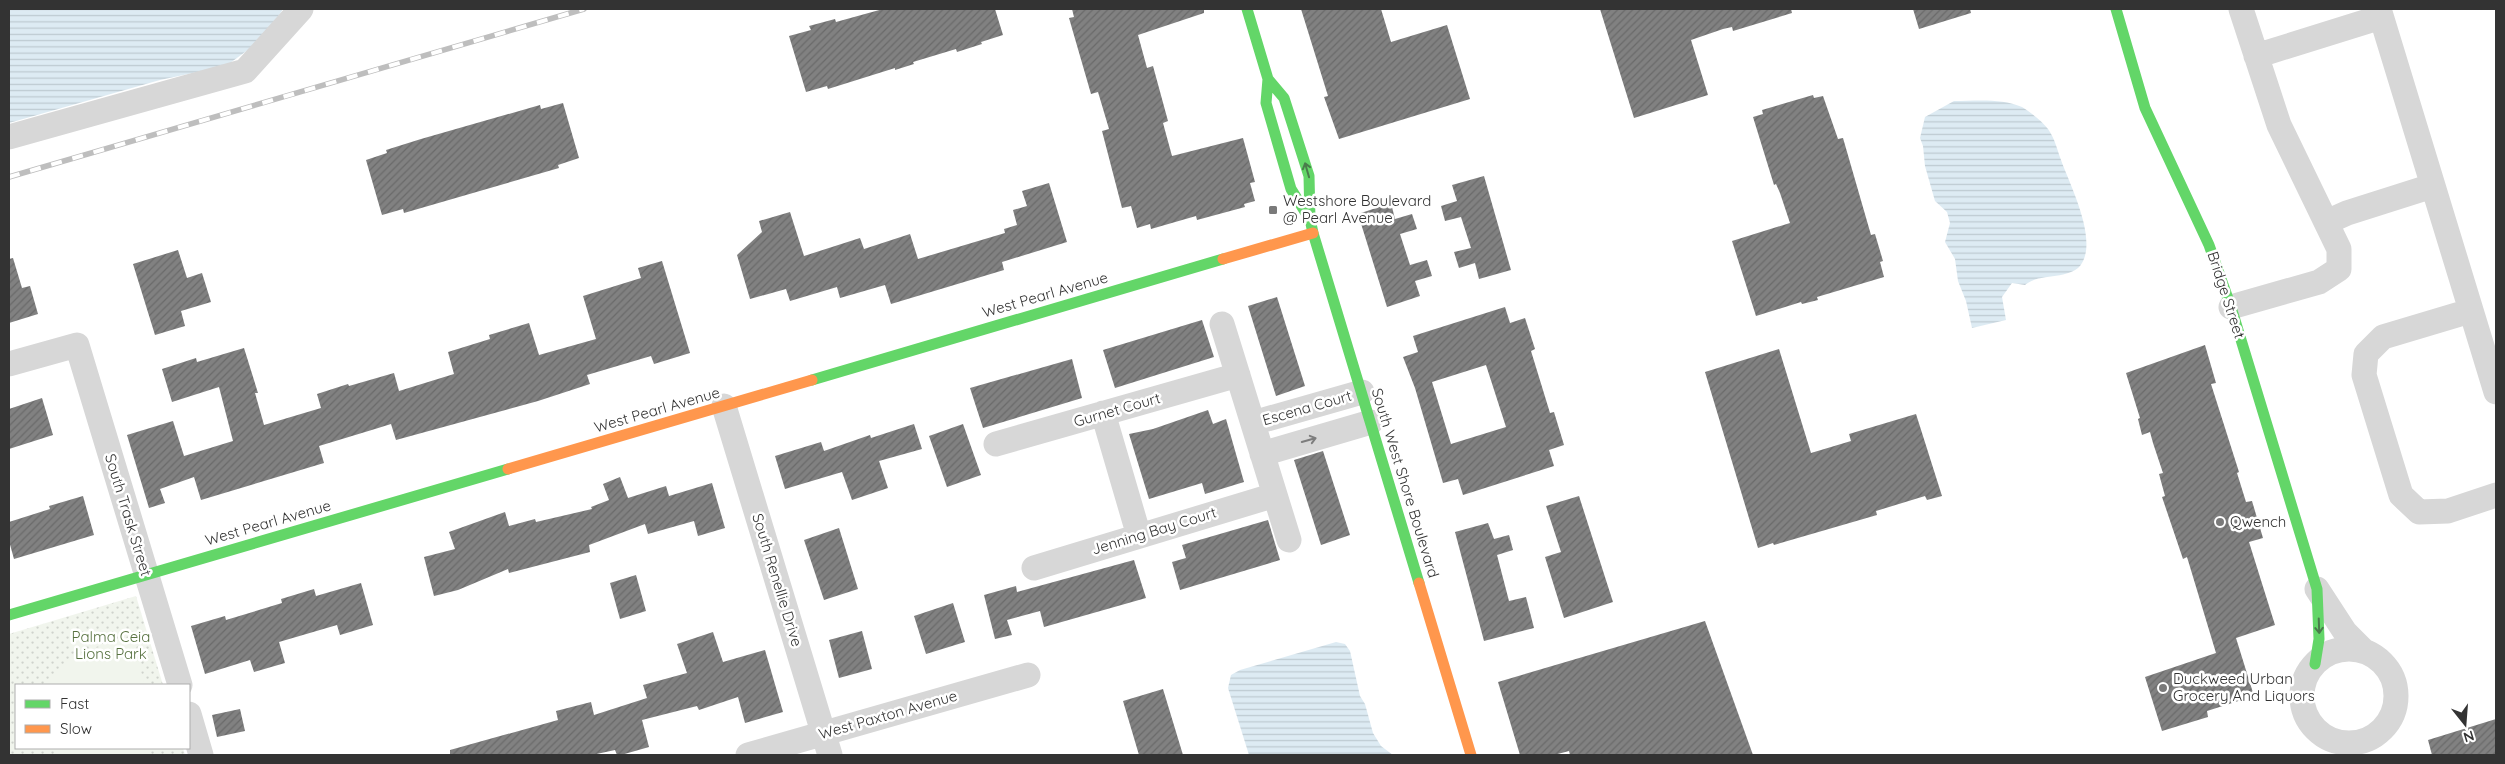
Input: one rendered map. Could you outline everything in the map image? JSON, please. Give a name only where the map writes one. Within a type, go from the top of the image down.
[{"type":"street","points":[[9,137],[245,71],[301,9]]},
{"type":"street","name":"South West Shore Boulevard","points":[[1247,9],[1268,79],[1266,103],[1291,189],[1310,219]]},
{"type":"street","name":"Bridge Street","points":[[2116,9],[2144,108],[2209,245],[2231,306],[2317,589],[2319,639],[2315,664]]},
{"type":"street","points":[[2231,306],[2319,282],[2339,269],[2340,249],[2279,125],[2241,9]]},
{"type":"street","points":[[2256,56],[2380,13],[2496,392]]},
{"type":"street","name":"South West Shore Boulevard","points":[[1268,79],[1284,98],[1309,176],[1310,219],[1313,233],[1471,755]]},
{"type":"street","points":[[2327,222],[2347,213],[2432,186]]},
{"type":"street","name":"West Pearl Avenue","points":[[9,615],[1313,233]]},
{"type":"street","points":[[2470,311],[2383,338],[2366,354],[2364,374],[2401,495],[2419,512],[2448,511],[2496,495]]},
{"type":"street","name":"Escena Court","points":[[1222,324],[1290,540]]},
{"type":"street","name":"South Trask Street","points":[[9,364],[76,345],[180,684]]},
{"type":"street","name":"Gurnet Court","points":[[996,444],[1238,375]]},
{"type":"street","name":"Escena Court","points":[[1253,423],[1362,392]]},
{"type":"street","name":"South Renellie Drive","points":[[724,406],[827,744]]},
{"type":"street","points":[[1103,413],[1139,536]]},
{"type":"street","name":"Escena Court","points":[[1262,454],[1370,422]]},
{"type":"street","name":"Jenning Bay Court","points":[[1034,568],[1275,495]]},
{"type":"street","name":"Bridge Street","points":[[2317,589],[2346,632],[2364,651]]},
{"type":"street","points":[[2354,649],[2364,651],[2383,662],[2392,674],[2397,688],[2397,703],[2393,716],[2382,730],[2362,742],[2348,744],[2342,748],[2310,724],[2304,711],[2302,696],[2304,681],[2315,664],[2323,656],[2337,650],[2354,649]]},
{"type":"street","name":"West Paxton Avenue","points":[[748,755],[827,744],[1028,676]]},
{"type":"street","points":[[190,717],[201,755]]},
{"type":"street","points":[[2378,755],[2382,730]]},
{"type":"green space","name":"Palma Ceia Lions Park","points":[[136,596],[163,684],[15,684],[15,749],[183,749],[185,755],[9,755],[9,634]]},
{"type":"green space","points":[[131,639],[145,684],[50,684],[63,665],[72,658],[95,648]]},
{"type":"green space","points":[[56,749],[152,749],[149,755],[59,755]]},
{"type":"shaded area","points":[[9,9],[283,9],[264,38],[226,66],[160,80],[9,123]]},
{"type":"shaded area","points":[[1954,101],[1988,101],[2014,104],[2025,109],[2045,126],[2054,140],[2076,197],[2086,239],[2086,252],[2082,263],[2077,269],[2031,281],[2025,285],[2012,283],[2002,297],[2006,320],[1972,328],[1966,301],[1958,281],[1955,259],[1945,242],[1950,223],[1947,212],[1935,201],[1925,166],[1923,146],[1920,138],[1925,117]]},
{"type":"shaded area","points":[[1336,642],[1345,644],[1350,651],[1360,696],[1365,704],[1373,733],[1381,746],[1393,755],[1249,755],[1228,688],[1231,675],[1240,670]]},
{"type":"building","points":[[883,9],[995,9],[1003,35],[981,42],[982,44],[957,52],[956,49],[913,62],[914,64],[895,70],[895,68],[828,89],[827,86],[806,92],[789,36],[811,30],[809,26],[835,19],[836,22]]},
{"type":"building","points":[[1072,9],[1204,9],[1204,13],[1138,35],[1147,68],[1153,66],[1168,121],[1163,123],[1172,156],[1243,138],[1255,182],[1250,183],[1255,201],[1244,204],[1245,207],[1197,220],[1196,216],[1151,229],[1150,224],[1137,228],[1131,206],[1122,208],[1102,131],[1109,129],[1098,92],[1091,94],[1069,18],[1074,17]]},
{"type":"building","points":[[1301,9],[1381,9],[1391,42],[1447,25],[1470,99],[1339,139],[1324,97],[1328,96]]},
{"type":"building","points":[[1600,9],[1791,9],[1792,13],[1733,31],[1732,27],[1723,29],[1691,40],[1708,95],[1634,118]]},
{"type":"building","points":[[1913,9],[1970,9],[1971,13],[1919,29]]},
{"type":"building","points":[[1813,95],[1814,98],[1823,96],[1838,139],[1843,138],[1871,235],[1875,234],[1883,261],[1880,262],[1884,277],[1817,297],[1818,300],[1802,304],[1801,302],[1756,316],[1732,241],[1790,223],[1780,193],[1776,184],[1774,185],[1753,117],[1763,114],[1762,110]]},
{"type":"building","points":[[563,103],[579,158],[558,165],[559,168],[404,213],[403,209],[382,215],[366,160],[387,153],[386,150],[421,139],[540,105],[541,109]]},
{"type":"building","points":[[1484,176],[1511,270],[1479,279],[1475,263],[1459,268],[1454,252],[1471,248],[1461,217],[1445,221],[1441,206],[1457,201],[1452,185]]},
{"type":"building","points":[[1049,183],[1067,242],[1002,262],[1004,270],[891,304],[885,285],[840,298],[837,287],[790,301],[786,289],[750,299],[737,255],[762,232],[759,221],[790,212],[804,256],[860,238],[864,249],[910,234],[918,259],[1005,233],[1004,229],[1017,225],[1013,210],[1027,206],[1022,191]]},
{"type":"building","points":[[1391,203],[1395,219],[1412,214],[1417,229],[1400,234],[1410,265],[1427,260],[1432,276],[1415,281],[1420,296],[1387,307],[1358,214]]},
{"type":"building","points":[[178,250],[187,278],[202,273],[211,302],[181,311],[185,326],[155,335],[133,264]]},
{"type":"building","points":[[13,258],[22,288],[30,286],[38,314],[9,323],[9,259]]},
{"type":"building","points":[[662,261],[690,353],[654,364],[651,356],[587,375],[590,384],[538,401],[396,440],[391,424],[319,446],[324,463],[201,500],[194,477],[160,489],[165,503],[149,508],[127,435],[173,421],[184,456],[233,441],[219,387],[172,402],[162,369],[196,358],[197,362],[244,348],[258,393],[255,393],[264,425],[321,408],[317,394],[348,384],[349,386],[394,373],[399,391],[454,374],[448,352],[490,339],[489,335],[529,323],[539,355],[596,339],[583,296],[641,278],[638,268]]},
{"type":"building","points":[[1277,297],[1305,386],[1276,396],[1248,306]]},
{"type":"building","points":[[1505,307],[1510,323],[1525,318],[1535,349],[1531,351],[1550,413],[1554,412],[1564,445],[1549,450],[1554,466],[1463,495],[1458,479],[1443,483],[1415,388],[1403,357],[1418,352],[1413,336]],"holes":[[[1486,365],[1506,427],[1451,444],[1432,382]]]},
{"type":"building","points":[[1202,320],[1214,357],[1115,388],[1103,350]]},
{"type":"building","points":[[2205,345],[2216,383],[2211,384],[2239,472],[2237,473],[2246,502],[2252,501],[2263,538],[2249,542],[2275,625],[2236,638],[2254,696],[2207,711],[2208,717],[2162,731],[2145,677],[2216,653],[2187,557],[2183,559],[2162,497],[2165,496],[2159,474],[2163,473],[2150,432],[2142,435],[2138,419],[2140,418],[2126,373]]},
{"type":"building","points":[[1779,349],[1811,453],[1851,441],[1849,434],[1916,414],[1942,496],[1927,500],[1925,496],[1876,511],[1877,515],[1758,548],[1705,372]]},
{"type":"building","points":[[1072,359],[1082,398],[983,428],[970,388]]},
{"type":"building","points":[[42,398],[53,435],[9,449],[9,409]]},
{"type":"building","points":[[1208,410],[1213,424],[1226,419],[1244,482],[1205,494],[1202,483],[1149,499],[1129,434],[1153,429]]},
{"type":"building","points":[[914,424],[922,449],[879,461],[888,488],[852,500],[842,472],[785,489],[775,456],[821,442],[824,451],[870,435],[871,438]]},
{"type":"building","points":[[963,424],[981,475],[947,487],[929,436]]},
{"type":"building","points":[[1323,451],[1350,535],[1321,545],[1294,460]]},
{"type":"building","points":[[620,477],[628,498],[666,486],[669,496],[712,483],[725,528],[698,536],[694,521],[648,534],[645,524],[589,545],[590,552],[509,573],[508,569],[458,590],[434,596],[424,557],[455,549],[449,532],[505,512],[509,526],[535,519],[536,522],[592,509],[591,507],[609,500],[603,484]]},
{"type":"building","points":[[83,496],[94,535],[14,559],[9,541],[9,522],[50,509],[49,506]]},
{"type":"building","points":[[1579,496],[1613,602],[1564,618],[1545,557],[1561,552],[1546,506]]},
{"type":"building","points":[[1268,520],[1280,560],[1180,590],[1172,562],[1186,558],[1182,545]]},
{"type":"building","points":[[1488,523],[1494,539],[1509,535],[1513,550],[1497,555],[1509,601],[1526,597],[1534,628],[1484,641],[1455,532]]},
{"type":"building","points":[[839,528],[858,589],[824,600],[804,540]]},
{"type":"building","points":[[1134,560],[1146,598],[1044,627],[1040,611],[1007,620],[1012,635],[995,639],[984,595],[1016,586],[1017,592]]},
{"type":"building","points":[[636,575],[646,611],[620,619],[610,583]]},
{"type":"building","points":[[361,583],[373,625],[340,635],[337,625],[279,642],[285,663],[254,672],[250,660],[205,674],[191,626],[225,616],[226,620],[282,603],[281,599],[314,589],[316,596]]},
{"type":"building","points":[[953,603],[965,642],[926,654],[914,616]]},
{"type":"building","points":[[1705,621],[1753,755],[1570,755],[1569,751],[1554,755],[1520,755],[1498,682]]},
{"type":"building","points":[[862,631],[872,669],[839,678],[829,640]]},
{"type":"building","points":[[713,632],[723,662],[765,650],[783,712],[745,723],[738,697],[699,710],[697,706],[642,720],[649,747],[621,755],[617,755],[615,750],[592,755],[450,755],[450,750],[558,720],[556,711],[591,702],[594,715],[647,698],[643,685],[687,673],[677,644]]},
{"type":"building","points":[[1163,689],[1183,755],[1139,755],[1123,701]]},
{"type":"building","points":[[240,709],[245,731],[217,737],[212,715]]},
{"type":"building","points":[[2496,719],[2496,755],[2432,755],[2428,740]]},
{"type":"railway","points":[[9,177],[584,9]]},
{"type":"traffic: fast","points":[[1247,9],[1268,79],[1266,103],[1291,189],[1309,218]]},
{"type":"traffic: fast","points":[[2116,9],[2145,108],[2209,245],[2231,307],[2317,589],[2319,639],[2315,664]]},
{"type":"traffic: fast","points":[[1268,79],[1284,98],[1309,176],[1310,219],[1313,233],[1419,583]]},
{"type":"traffic: fast","points":[[812,380],[1223,259]]},
{"type":"traffic: fast","points":[[9,615],[508,469]]},
{"type":"traffic: slow","points":[[1223,259],[1313,233]]},
{"type":"traffic: slow","points":[[508,469],[812,380]]},
{"type":"traffic: slow","points":[[1419,583],[1471,755]]},
{"type":"place","name":"Westshore Boulevard @ Pearl Avenue","points":[[1273,210]]},
{"type":"place","name":"Qwench","points":[[2220,522]]},
{"type":"place","name":"Duckweed Urban Grocery And Liquors","points":[[2163,688]]}]
